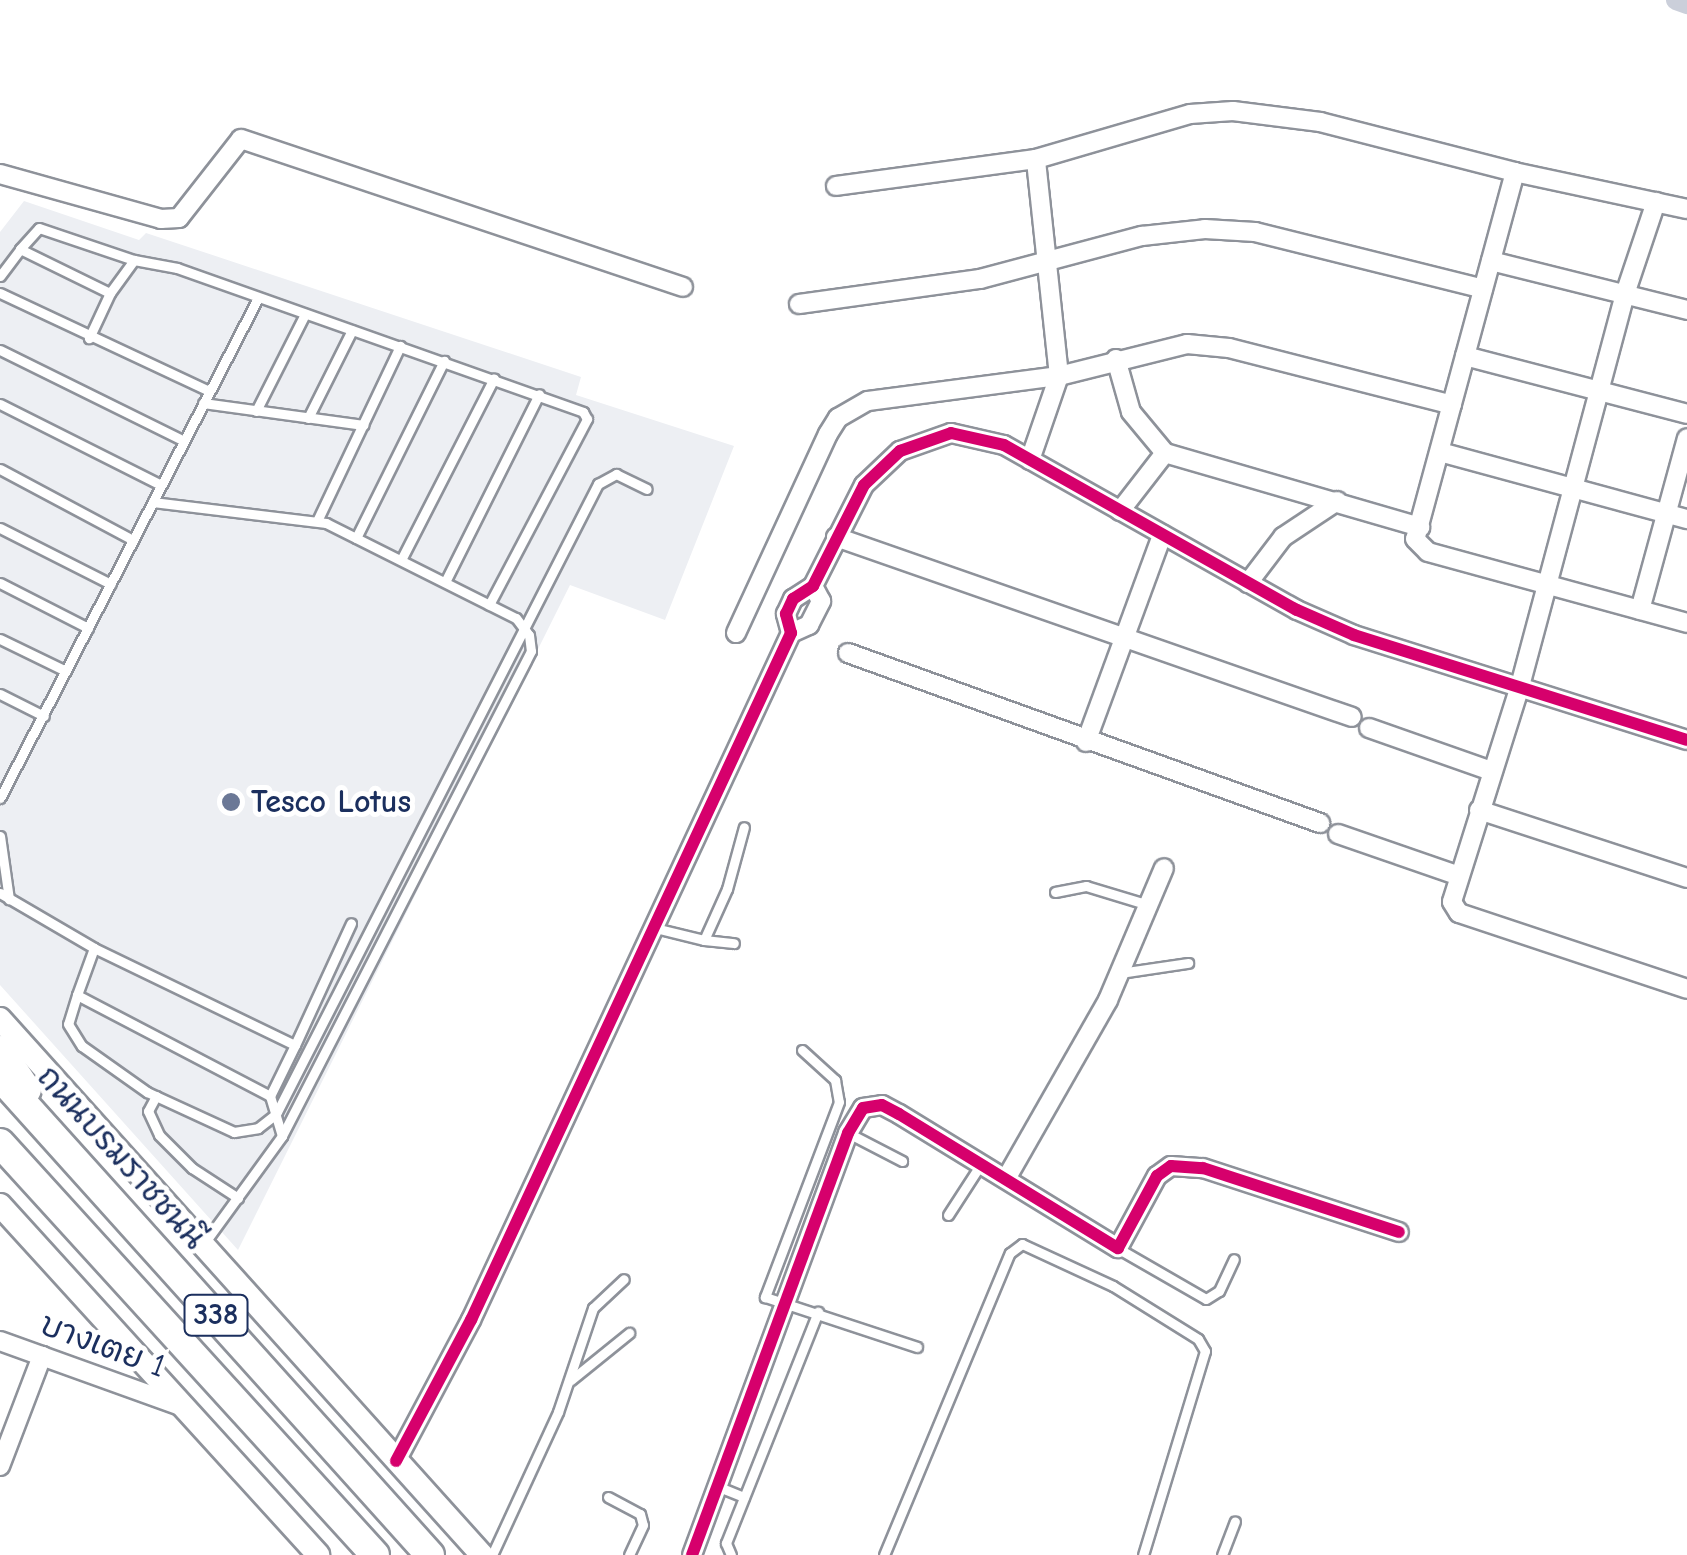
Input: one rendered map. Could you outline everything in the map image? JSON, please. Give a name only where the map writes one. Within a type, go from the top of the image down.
[{"type":"highway","points":[[0,1050],[66,1150]]},
{"type":"highway","name":"ถนนบรมราชชนนี","points":[[0,1077],[430,1555]]},
{"type":"highway","name":"338","points":[[0,1143],[375,1555]]},
{"type":"highway","points":[[0,1158],[53,1203]]},
{"type":"main road","name":"338","points":[[0,1020],[482,1555]]},
{"type":"main road","name":"338","points":[[0,1205],[318,1555]]},
{"type":"street","points":[[836,186],[1036,159],[1190,114],[1233,112],[1320,122],[1515,172],[1687,209]]},
{"type":"street","points":[[0,174],[161,219],[178,218],[241,139],[683,287]]},
{"type":"street","points":[[1030,460],[1059,376],[1044,264],[1036,159]]},
{"type":"street","points":[[1515,172],[1415,539],[1428,552],[1687,623]]},
{"type":"street","points":[[1656,202],[1625,294],[1520,686],[1452,902],[1460,914],[1687,989]]},
{"type":"street","points":[[800,304],[1044,264],[1142,236],[1206,229],[1255,232],[1483,290]]},
{"type":"street","points":[[1491,261],[1687,310]]},
{"type":"street","points":[[736,633],[805,475],[851,408],[956,386],[1059,376],[1187,344],[1229,348],[1452,404]]},
{"type":"street","points":[[1466,356],[1687,414]]},
{"type":"street","points":[[1116,359],[1131,412],[1165,453],[1420,527]]},
{"type":"street","points":[[396,1461],[472,1320],[791,632],[809,626],[820,601],[813,586],[836,536],[881,465],[925,440],[974,435],[1030,460],[1248,583],[1354,635],[1687,740]]},
{"type":"street","points":[[1640,610],[1687,438]]},
{"type":"street","points":[[1440,452],[1687,519]]},
{"type":"street","points":[[1120,511],[1165,453]]},
{"type":"street","points":[[1248,583],[1283,537],[1338,501]]},
{"type":"street","points":[[1086,742],[1162,535]]},
{"type":"street","points":[[836,536],[1352,717]]},
{"type":"street","points":[[848,653],[1320,824]]},
{"type":"street","points":[[1369,728],[1491,771]]},
{"type":"street","points":[[1480,810],[1687,878]]},
{"type":"street","points":[[1338,834],[1459,876]]},
{"type":"street","points":[[1006,1180],[1120,973],[1164,868]]},
{"type":"street","points":[[692,1555],[848,1133],[863,1108],[882,1105],[978,1167],[1118,1248],[1157,1176],[1171,1166],[1203,1168],[1399,1232]]},
{"type":"street","name":"บางเตย 1","points":[[0,1341],[186,1408]]},
{"type":"street","points":[[0,1466],[42,1356]]},
{"type":"lane","points":[[0,276],[39,228],[574,405],[587,419],[489,604]]},
{"type":"lane","points":[[20,250],[110,293]]},
{"type":"lane","points":[[89,338],[110,293],[134,260]]},
{"type":"lane","points":[[0,293],[89,338],[210,390]]},
{"type":"lane","points":[[0,798],[258,298]]},
{"type":"lane","points":[[256,410],[305,314]]},
{"type":"lane","points":[[308,418],[352,330]]},
{"type":"lane","points":[[316,521],[400,346]]},
{"type":"lane","points":[[0,350],[184,440]]},
{"type":"lane","points":[[356,538],[444,362]]},
{"type":"lane","points":[[401,560],[494,378]]},
{"type":"lane","points":[[444,582],[540,394]]},
{"type":"lane","points":[[0,404],[161,485]]},
{"type":"lane","points":[[203,404],[363,425]]},
{"type":"lane","points":[[94,948],[68,1024],[82,1046],[156,1096],[234,1132],[246,1133],[276,1114],[598,484],[616,474],[647,489]]},
{"type":"lane","points":[[2,475],[134,540]]},
{"type":"lane","points":[[153,502],[316,521],[489,604],[526,627],[531,651],[282,1136],[203,1245]]},
{"type":"lane","points":[[0,528],[111,584]]},
{"type":"lane","points":[[0,583],[88,628]]},
{"type":"lane","points":[[0,639],[66,672]]},
{"type":"lane","points":[[1,695],[44,716]]},
{"type":"lane","points":[[704,940],[724,899],[744,827]]},
{"type":"lane","points":[[0,836],[5,896],[94,948],[295,1045]]},
{"type":"lane","points":[[1055,892],[1086,886],[1149,904]]},
{"type":"lane","points":[[270,1096],[351,923]]},
{"type":"lane","points":[[653,927],[734,944]]},
{"type":"lane","points":[[1120,973],[1188,963]]},
{"type":"lane","points":[[76,995],[270,1096],[282,1136]]},
{"type":"lane","points":[[802,1050],[828,1070],[840,1091],[765,1297],[917,1347]]},
{"type":"lane","points":[[156,1096],[148,1111],[160,1136],[192,1168],[238,1198]]},
{"type":"lane","points":[[848,1133],[902,1161]]},
{"type":"lane","points":[[948,1215],[978,1167]]},
{"type":"lane","points":[[884,1555],[1010,1253],[1022,1244],[1113,1286],[1198,1339],[1205,1351],[1143,1555]]},
{"type":"lane","points":[[1118,1248],[1206,1299],[1219,1291],[1234,1259]]},
{"type":"lane","points":[[492,1555],[571,1380],[593,1308],[624,1279]]},
{"type":"lane","points":[[731,1555],[726,1543],[818,1312]]},
{"type":"lane","points":[[571,1380],[629,1332]]},
{"type":"lane","points":[[719,1487],[744,1498]]},
{"type":"lane","points":[[608,1497],[640,1514],[643,1526],[629,1555]]},
{"type":"lane","points":[[1222,1555],[1234,1521]]},
{"type":"shaded area","name":"Tesco Lotus","points":[[24,201],[139,240],[146,233],[581,377],[576,395],[734,446],[665,620],[570,585],[238,1250],[0,985],[0,232]]},
{"type":"waterway","points":[[1676,0],[1687,4]]},
{"type":"cycle path","points":[[396,1461],[471,1320],[791,633],[786,614],[793,599],[813,586],[864,485],[900,451],[951,433],[1004,445],[1297,610],[1354,635],[1687,740]]},
{"type":"cycle path","points":[[692,1555],[848,1133],[863,1108],[882,1105],[899,1114],[1118,1248],[1157,1176],[1171,1166],[1203,1168],[1399,1232]]},
{"type":"place","name":"Tesco Lotus","points":[[231,802]]}]
